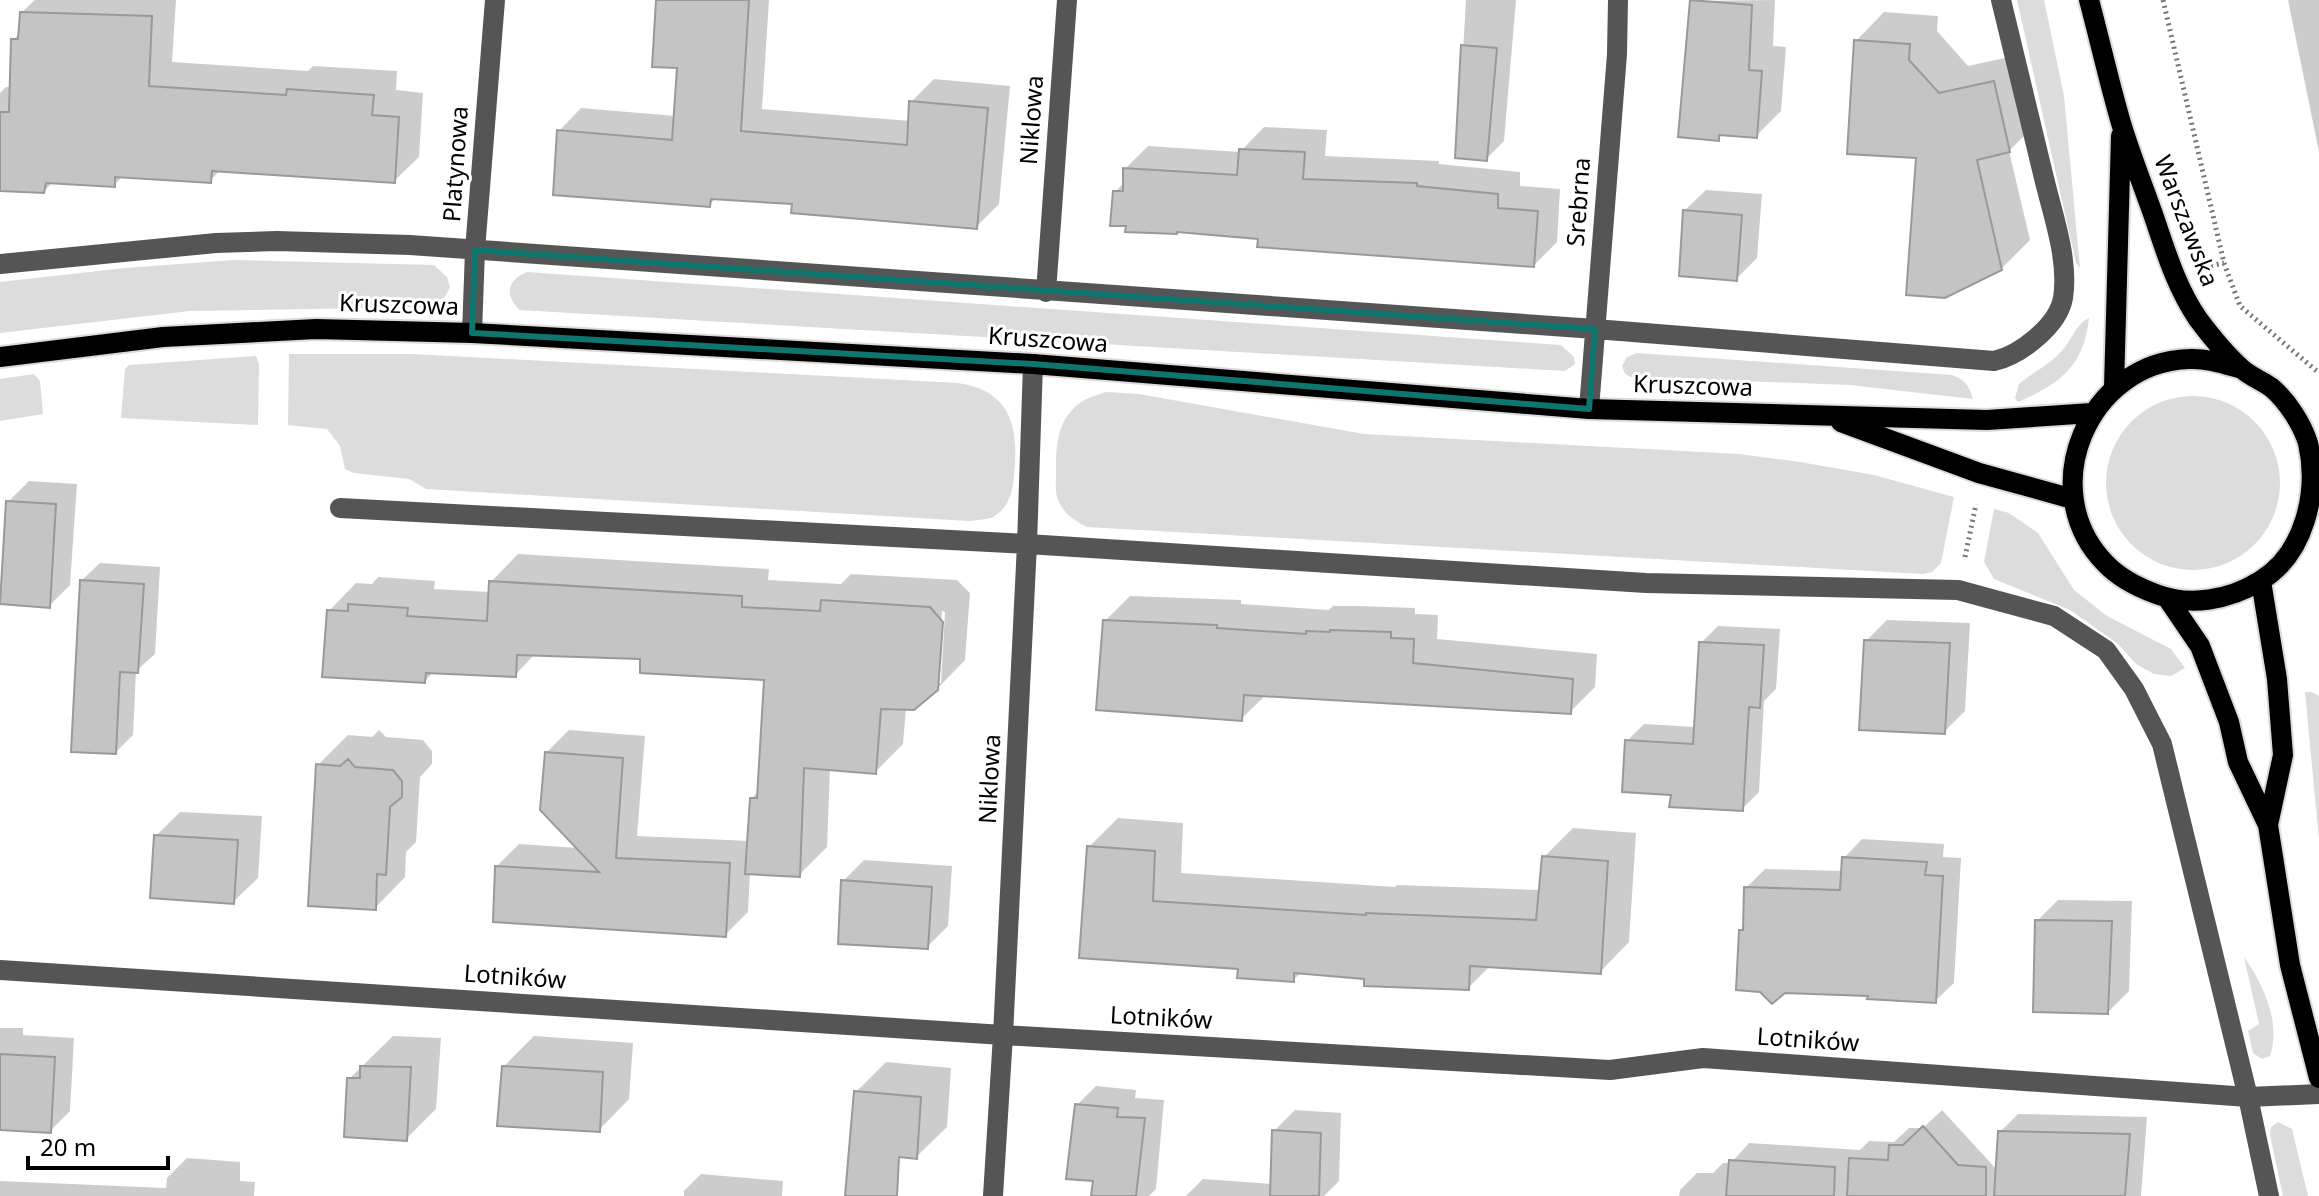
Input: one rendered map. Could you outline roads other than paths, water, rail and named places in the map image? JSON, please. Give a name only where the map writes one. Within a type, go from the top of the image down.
[{"type":"main road","name":"Warszawska","points":[[2089,0],[2121,124],[2174,275],[2198,318],[2242,369]]},
{"type":"main road","name":"Warszawska","points":[[2114,387],[2121,124]]},
{"type":"main road","name":"Kruszcowa","points":[[0,357],[163,337],[316,329],[472,333],[1033,364],[1589,409],[1987,420],[2092,413]]},
{"type":"main road","points":[[2189,359],[2216,361],[2242,369],[2273,389],[2296,418],[2308,443],[2314,471],[2312,524],[2287,556],[2261,581],[2232,595],[2200,601],[2168,599],[2134,586],[2105,563],[2084,533],[2073,499],[2072,469],[2079,440],[2092,413],[2114,387],[2162,363],[2189,359]]},
{"type":"main road","points":[[1826,417],[1979,473],[2073,499]]},
{"type":"main road","points":[[2296,418],[2319,421]]},
{"type":"main road","points":[[2261,581],[2277,679],[2283,755],[2268,825]]},
{"type":"main road","points":[[2168,599],[2200,646],[2229,722],[2238,762],[2268,825],[2290,965],[2319,1078]]},
{"type":"street","name":"Platynowa","points":[[472,333],[475,250],[495,0]]},
{"type":"street","name":"Niklowa","points":[[1046,292],[1067,0]]},
{"type":"street","name":"Srebrna","points":[[1589,409],[1617,54],[1618,0]]},
{"type":"street","points":[[0,264],[216,243],[277,241],[475,250],[1595,329],[1994,361],[2031,344],[2054,319],[2062,300],[2063,264],[2001,0]]},
{"type":"street","name":"Niklowa","points":[[993,1196],[1027,544],[1033,364]]},
{"type":"street","points":[[340,508],[1027,544],[1646,583],[1958,590],[2054,616],[2106,650],[2134,689],[2162,744],[2269,1196]]},
{"type":"street","name":"Lotników","points":[[0,970],[1003,1035],[1610,1070],[1703,1058],[2248,1097],[2319,1094]]}]
